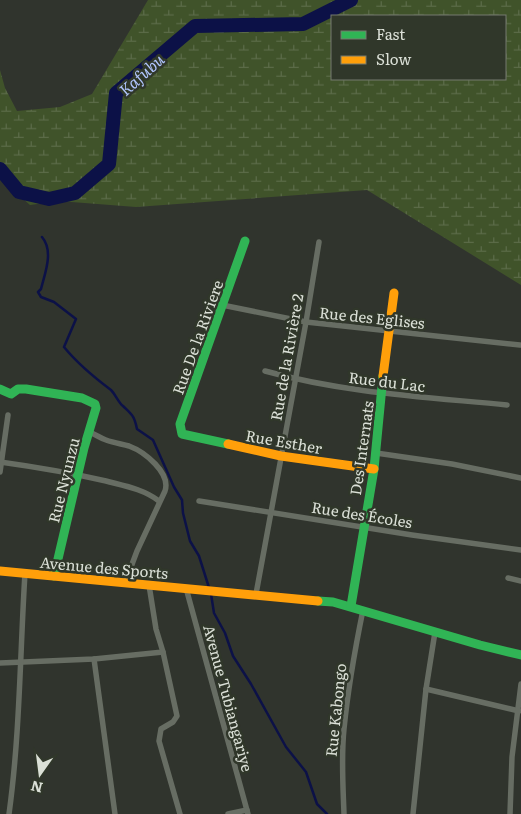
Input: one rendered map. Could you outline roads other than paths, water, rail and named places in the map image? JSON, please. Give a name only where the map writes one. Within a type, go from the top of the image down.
[{"type":"street","name":"Rue De la Riviere","points":[[190,436],[182,434],[180,424],[245,241]]},
{"type":"street","name":"Rue de la Rivière 2","points":[[256,594],[319,242]]},
{"type":"street","name":"Des Internats","points":[[351,606],[374,469],[388,330],[394,293]]},
{"type":"street","name":"Rue des Eglises","points":[[222,305],[306,322],[520,345]]},
{"type":"street","name":"Rue du Lac","points":[[266,371],[294,380],[382,394],[507,405]]},
{"type":"street","name":"Rue Nyunzu","points":[[0,389],[10,394],[26,389],[82,398],[96,404],[77,475],[54,576]]},
{"type":"street","points":[[0,472],[8,416]]},
{"type":"street","points":[[89,432],[104,439],[131,447],[162,472],[167,486],[137,551],[125,583]]},
{"type":"street","name":"Rue Esther","points":[[190,436],[281,456],[374,469]]},
{"type":"street","points":[[376,453],[452,464],[521,478]]},
{"type":"street","points":[[0,463],[39,467],[138,489],[150,494],[159,501]]},
{"type":"street","name":"Rue des Écoles","points":[[199,501],[521,550]]},
{"type":"street","name":"Avenue des Sports","points":[[0,571],[256,594]]},
{"type":"street","points":[[9,814],[15,766],[25,573]]},
{"type":"street","points":[[508,578],[521,581]]},
{"type":"street","points":[[149,585],[156,629],[177,716],[173,722],[161,729],[159,741],[180,814]]},
{"type":"street","name":"Avenue Tubiangariye","points":[[186,588],[247,812]]},
{"type":"street","points":[[256,594],[333,602],[351,606],[480,645],[521,655]]},
{"type":"street","name":"Rue Kabongo","points":[[344,814],[342,764],[344,729],[363,610]]},
{"type":"street","points":[[413,814],[426,689],[435,632]]},
{"type":"street","points":[[0,664],[94,659],[163,652]]},
{"type":"street","points":[[94,659],[115,814]]},
{"type":"street","points":[[510,814],[512,757],[521,684]]},
{"type":"street","points":[[426,689],[519,711]]},
{"type":"street","points":[[228,814],[247,812]]},
{"type":"waterway","name":"Kafubu","points":[[0,169],[19,192],[49,199],[75,193],[109,164],[116,93],[195,26],[303,24],[351,0]]},
{"type":"waterway","points":[[42,237],[46,243],[48,262],[41,289],[38,292],[41,297],[54,302],[76,319],[64,347],[86,370],[111,390],[132,416],[137,429],[153,440],[174,487],[182,500],[183,513],[190,541],[199,556],[211,594],[214,613],[225,633],[233,656],[286,747],[306,772],[317,804],[327,814]]}]
